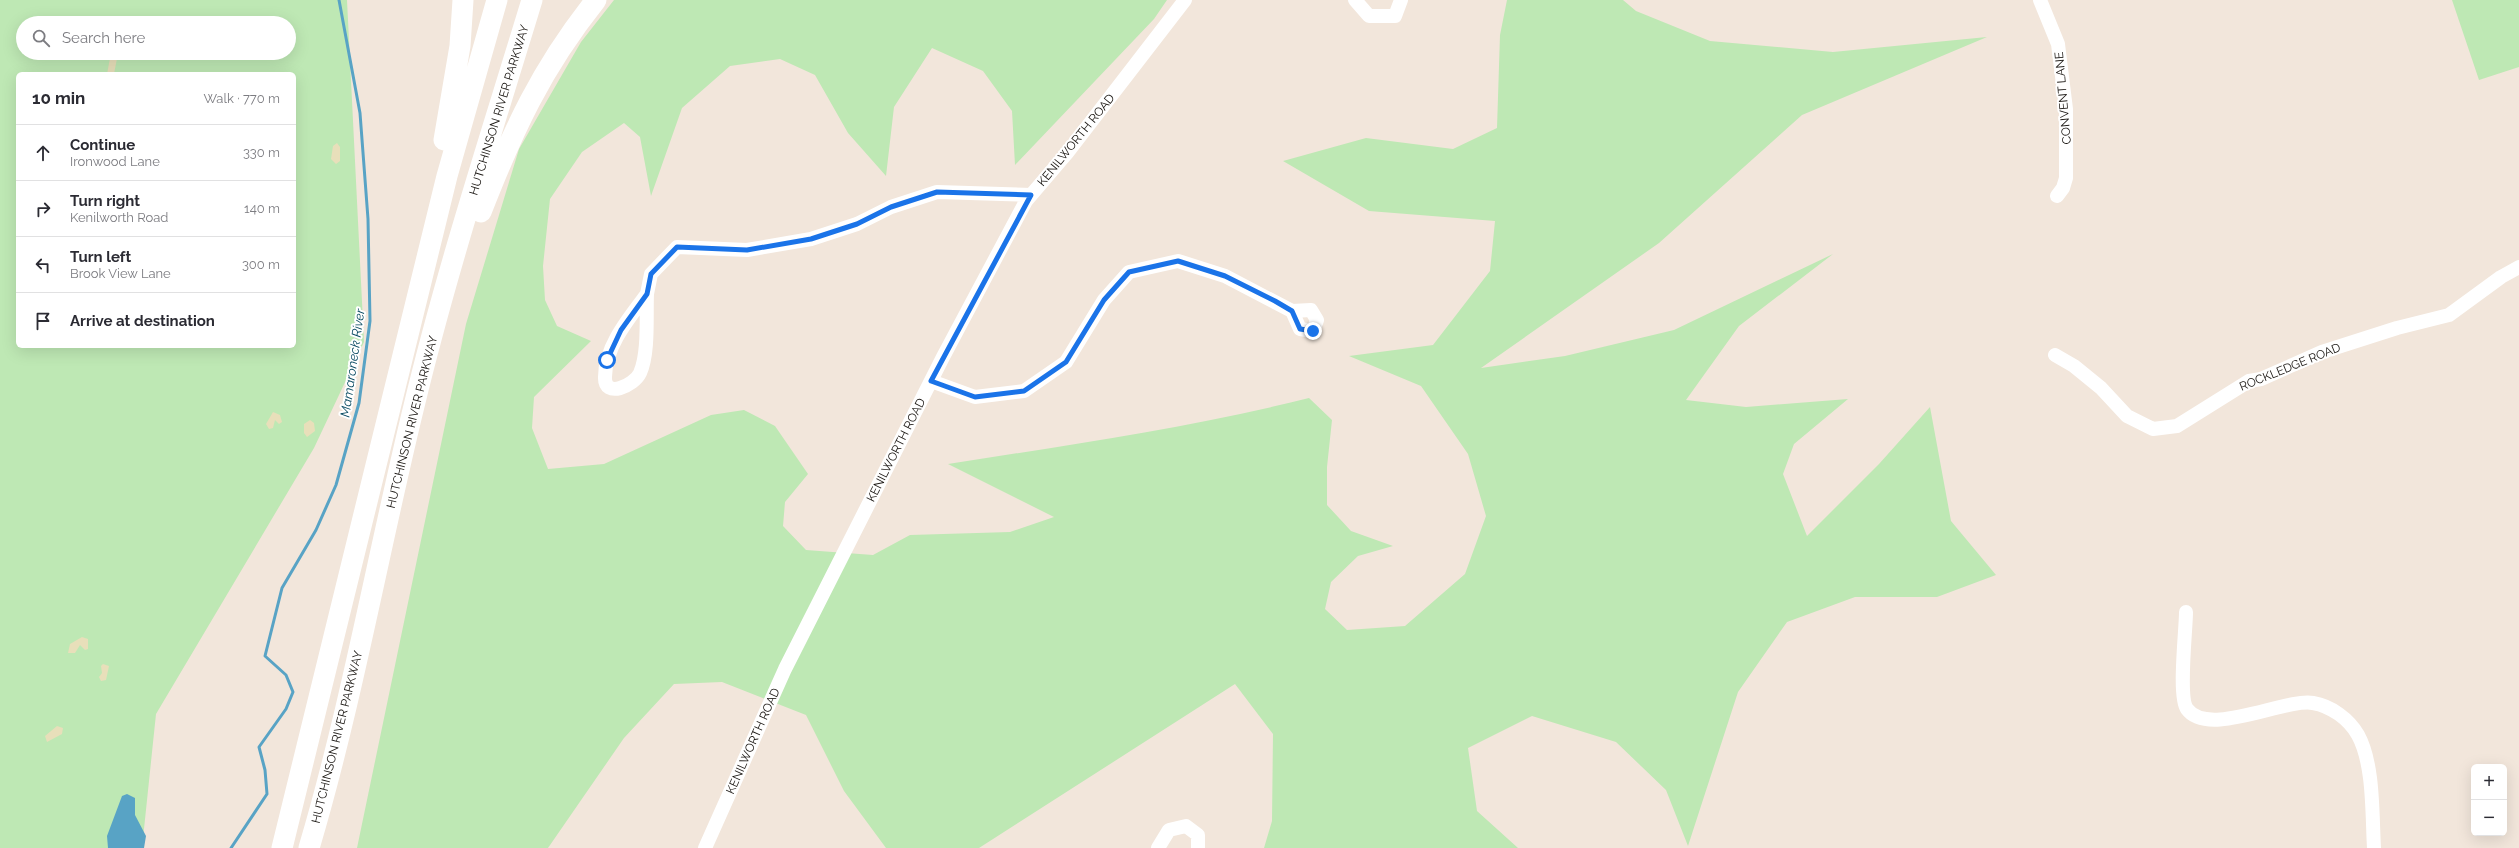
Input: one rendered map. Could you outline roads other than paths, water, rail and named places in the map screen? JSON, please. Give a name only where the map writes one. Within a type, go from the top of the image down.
[{"type":"highway","points":[[420,284],[459,55],[464,0]]},
{"type":"highway","name":"HUTCHINSON RIVER PARKWAY","points":[[282,848],[456,140],[498,0]]},
{"type":"highway","name":"HUTCHINSON RIVER PARKWAY","points":[[309,848],[366,619],[418,390],[532,0]]},
{"type":"highway","points":[[446,290],[531,95],[565,40],[596,0]]},
{"type":"street","name":"KENILWORTH ROAD","points":[[705,848],[786,669],[931,381],[1031,195],[1066,153],[1185,0]]},
{"type":"street","points":[[1355,0],[1369,16],[1395,16],[1401,0]]},
{"type":"street","name":"CONVENT LANE","points":[[2040,0],[2058,44],[2066,109],[2066,178],[2063,188],[2057,196]]},
{"type":"street","points":[[647,294],[621,330],[607,360],[604,379],[606,383],[614,388],[623,389],[631,384],[642,368],[647,294],[651,274],[677,247],[747,250],[811,239],[857,224],[891,207],[937,192],[1031,195]]},
{"type":"street","points":[[931,381],[975,397],[1024,391],[1066,362],[1104,300],[1129,272],[1178,261],[1225,276],[1292,311]]},
{"type":"street","name":"ROCKLEDGE ROAD","points":[[2055,355],[2074,366],[2101,388],[2127,416],[2153,429],[2177,426],[2248,381],[2261,379],[2322,352],[2397,328],[2449,315],[2501,277],[2519,267]]},
{"type":"street","points":[[2186,612],[2183,686],[2186,708],[2191,713],[2204,718],[2233,718],[2312,703],[2346,718],[2358,736],[2367,760],[2374,848]]},
{"type":"street","points":[[1158,848],[1169,830],[1186,826],[1198,835],[1198,848]]},
{"type":"water","points":[[127,794],[135,798],[135,815],[146,836],[144,848],[108,848],[107,836],[122,796]]},
{"type":"waterway","name":"Mamaroneck River","points":[[231,848],[267,794],[265,770],[259,747],[286,709],[293,692],[286,675],[265,656],[282,588],[316,530],[336,485],[359,403],[370,321],[368,219],[360,113],[339,0]]}]
